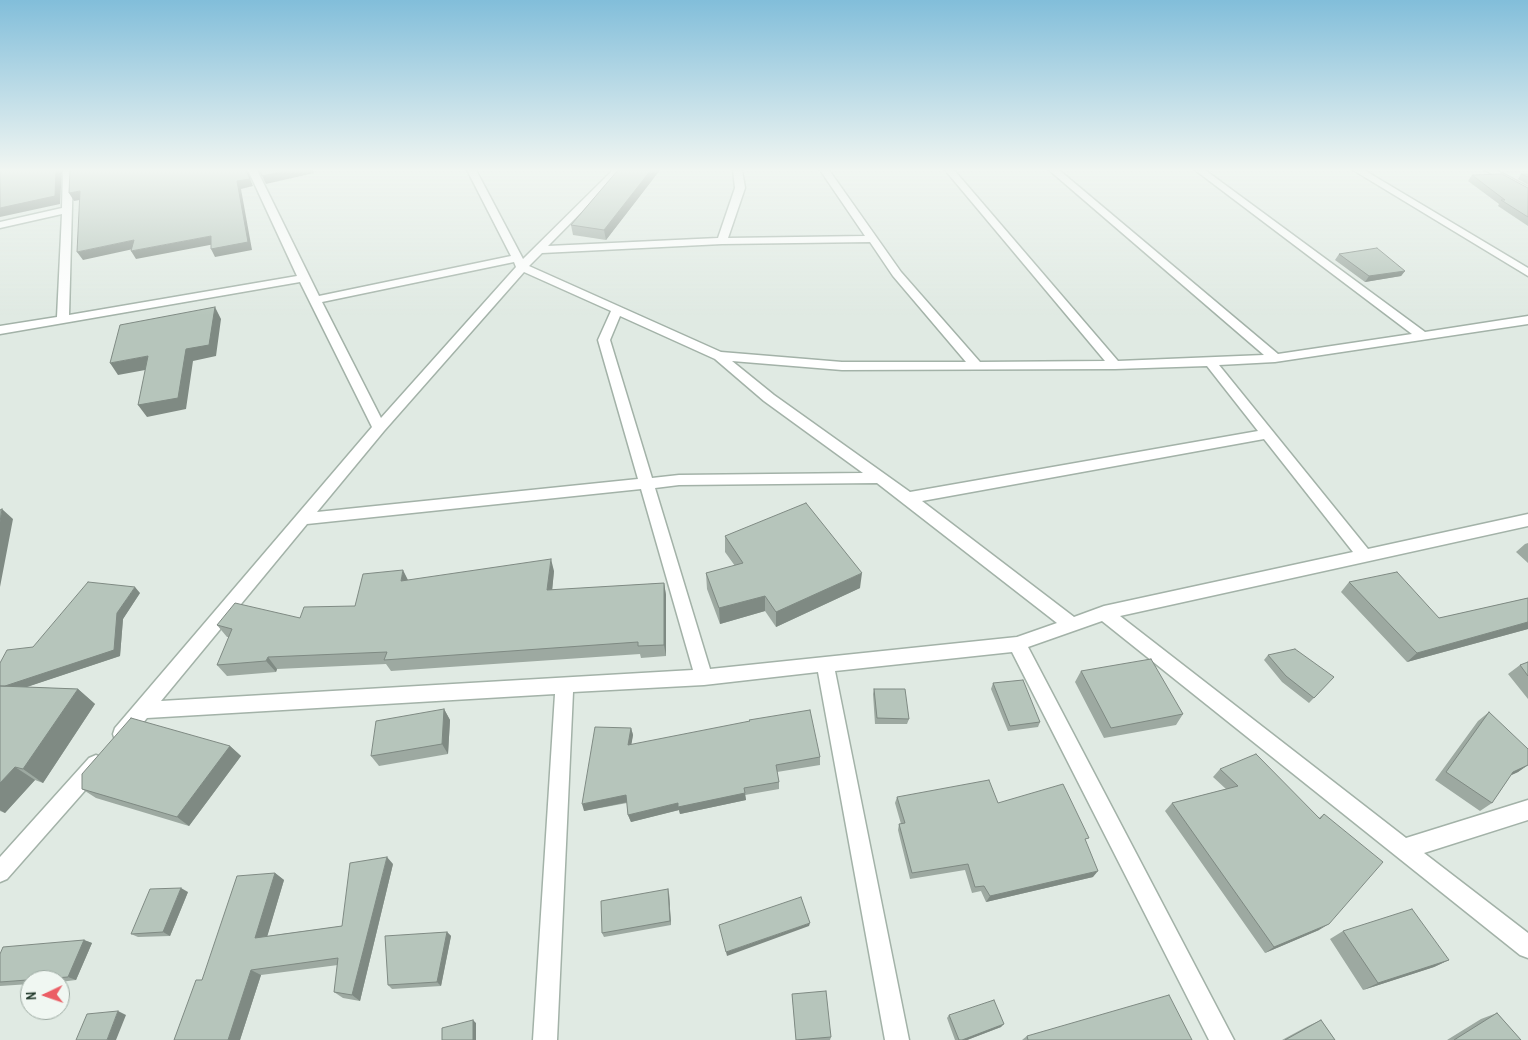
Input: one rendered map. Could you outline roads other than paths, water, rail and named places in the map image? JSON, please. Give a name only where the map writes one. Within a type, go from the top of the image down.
[{"type":"street","points":[[0,225],[28,219]]},
{"type":"street","points":[[63,319],[66,219]]},
{"type":"street","points":[[275,219],[379,428]]},
{"type":"street","points":[[496,219],[519,263]]},
{"type":"street","points":[[0,872],[144,710],[519,263],[538,250],[569,219]]},
{"type":"street","points":[[722,241],[730,219]]},
{"type":"street","points":[[858,219],[897,274],[976,366]]},
{"type":"street","points":[[990,219],[1060,298],[1115,365]]},
{"type":"street","points":[[1111,219],[1275,358]]},
{"type":"street","points":[[1265,219],[1422,336]]},
{"type":"street","points":[[1438,219],[1528,273]]},
{"type":"street","points":[[538,250],[722,241],[873,240]]},
{"type":"street","points":[[314,300],[519,263],[719,356],[769,398],[908,498],[1071,624]]},
{"type":"street","points":[[0,330],[304,278]]},
{"type":"street","points":[[617,310],[604,340],[704,677]]},
{"type":"street","points":[[719,356],[842,366],[1115,365],[1210,362],[1275,358],[1528,320]]},
{"type":"street","points":[[1210,362],[1365,556]]},
{"type":"street","points":[[908,498],[1266,434]]},
{"type":"street","points":[[303,519],[679,480],[880,478]]},
{"type":"street","points":[[144,710],[704,677],[1017,644],[1104,613],[1528,520]]},
{"type":"street","points":[[1104,613],[1528,947]]},
{"type":"street","points":[[1017,644],[1222,1040]]},
{"type":"street","points":[[826,664],[897,1040]]},
{"type":"street","points":[[545,1040],[564,685]]},
{"type":"street","points":[[1404,849],[1528,810]]}]
